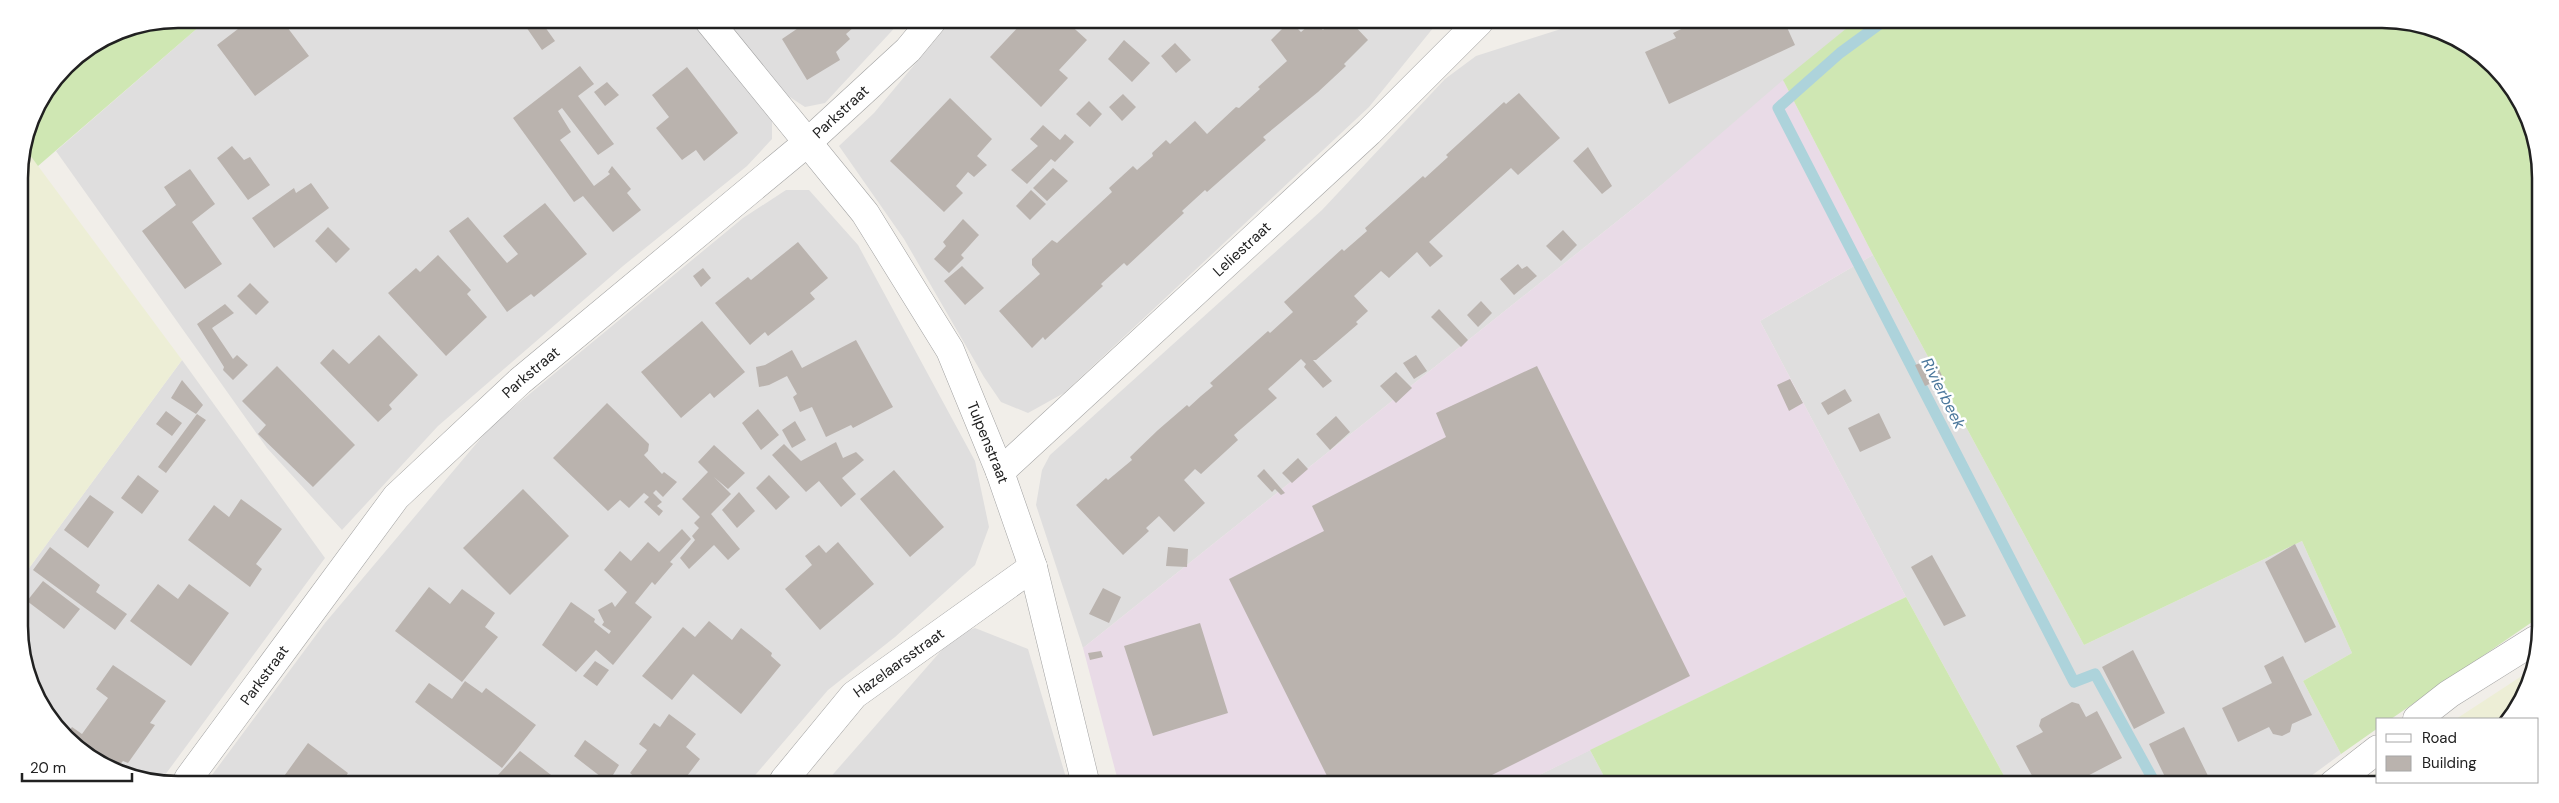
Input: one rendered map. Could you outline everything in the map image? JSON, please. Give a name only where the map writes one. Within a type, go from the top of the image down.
[{"type":"street","name":"Tulpenstraat","points":[[715,28],[865,213],[950,350],[1000,472],[1033,568],[1084,776]]},
{"type":"street","name":"Parkstraat","points":[[190,776],[396,497],[520,381],[808,142],[908,50],[926,28]]},
{"type":"street","name":"Leliestraat","points":[[1000,472],[1369,132],[1473,28]]},
{"type":"street","name":"Hazelaarsstraat","points":[[788,776],[854,695],[1033,568]]},
{"type":"street","points":[[2418,718],[2450,694],[2530,643]]},
{"type":"street","points":[[2345,775],[2376,751]]},
{"type":"shaded area","points":[[198,28],[699,28],[772,118],[772,139],[747,166],[623,266],[438,426],[342,530],[267,448],[56,151]]},
{"type":"shaded area","points":[[728,28],[895,28],[825,103],[805,107],[767,82]]},
{"type":"shaded area","points":[[945,28],[1433,28],[1369,107],[1064,393],[1028,413],[1001,402],[984,377],[904,239],[839,146],[874,113]]},
{"type":"shaded area","points":[[1564,28],[1847,28],[1645,199],[1083,648],[1036,505],[1042,470],[1050,455],[1322,210],[1445,79],[1476,56]]},
{"type":"shaded area","points":[[1783,80],[1873,255],[1760,321],[1906,597],[1539,775],[1117,776],[1083,648],[1645,199]]},
{"type":"shaded area","points":[[786,190],[809,190],[858,245],[975,461],[989,527],[975,565],[895,637],[828,690],[755,776],[211,776],[325,623],[492,425],[743,218]]},
{"type":"shaded area","points":[[1873,255],[2084,645],[2302,541],[2352,653],[2303,681],[2341,754],[2312,775],[2004,775],[1906,597],[1760,321]]},
{"type":"shaded area","points":[[182,360],[325,558],[165,775],[138,770],[102,755],[86,745],[71,732],[53,709],[35,674],[30,655],[27,626],[27,571]]},
{"type":"shaded area","points":[[975,628],[1028,649],[1065,776],[832,776],[954,636]]},
{"type":"shaded area","points":[[1590,750],[1603,775],[1538,775]]},
{"type":"green space","points":[[198,28],[38,166],[30,155],[33,138],[43,111],[58,86],[86,58],[129,35],[158,29]]},
{"type":"green space","points":[[1847,28],[2382,28],[2421,33],[2439,39],[2473,58],[2501,86],[2511,102],[2524,129],[2529,148],[2532,177],[2532,622],[2392,718],[2376,718],[2376,729],[2341,754],[2303,681],[2352,653],[2302,541],[2084,645],[1873,255],[1783,80]]},
{"type":"green space","points":[[30,155],[182,360],[27,571],[28,167]]},
{"type":"green space","points":[[1906,597],[2004,775],[1603,775],[1590,750]]},
{"type":"green space","points":[[2524,675],[2516,692],[2499,718],[2458,718]]},
{"type":"building","points":[[239,28],[288,28],[309,56],[255,96],[217,45]]},
{"type":"building","points":[[527,28],[546,28],[555,41],[542,50]]},
{"type":"building","points":[[798,28],[853,28],[846,34],[850,39],[836,52],[840,60],[807,80],[782,39]]},
{"type":"building","points":[[1017,28],[1074,28],[1087,40],[1059,70],[1068,78],[1041,107],[990,57]]},
{"type":"building","points":[[1283,28],[1297,28],[1301,32],[1306,28],[1320,28],[1323,30],[1325,28],[1357,28],[1368,40],[1344,64],[1346,66],[1318,92],[1263,137],[1266,140],[1207,192],[1205,190],[1182,211],[1184,213],[1127,266],[1124,263],[1101,284],[1103,286],[1045,340],[1043,337],[1032,348],[999,311],[1040,274],[1032,265],[1032,259],[1052,240],[1057,243],[1112,192],[1109,188],[1133,166],[1137,170],[1153,156],[1152,153],[1166,140],[1170,144],[1195,121],[1207,134],[1236,107],[1239,108],[1260,89],[1258,87],[1287,61],[1271,40]]},
{"type":"building","points":[[1683,28],[1787,28],[1795,45],[1669,104],[1645,52],[1676,38],[1673,33]]},
{"type":"building","points":[[1124,40],[1150,63],[1132,82],[1108,59]]},
{"type":"building","points":[[1175,43],[1191,60],[1176,73],[1161,56]]},
{"type":"building","points":[[580,66],[594,84],[578,96],[614,144],[598,155],[562,108],[558,111],[571,132],[560,140],[594,186],[610,174],[608,172],[612,166],[631,189],[627,193],[641,210],[613,232],[583,196],[574,202],[513,118]]},
{"type":"building","points":[[687,67],[738,133],[704,161],[696,150],[682,160],[656,128],[669,117],[652,95]]},
{"type":"building","points":[[607,82],[619,95],[605,106],[594,92]]},
{"type":"building","points":[[1519,93],[1560,138],[1518,175],[1511,168],[1429,242],[1443,256],[1430,267],[1417,252],[1389,278],[1381,271],[1354,296],[1368,311],[1356,322],[1358,324],[1316,360],[1313,360],[1332,381],[1323,388],[1304,367],[1306,364],[1301,359],[1268,389],[1277,398],[1234,435],[1238,440],[1201,474],[1195,469],[1184,480],[1205,503],[1174,532],[1159,516],[1146,528],[1149,531],[1123,555],[1076,505],[1106,478],[1108,480],[1132,460],[1130,457],[1158,430],[1187,405],[1189,407],[1213,386],[1210,383],[1268,331],[1270,333],[1293,312],[1284,302],[1342,249],[1344,251],[1367,231],[1365,228],[1423,176],[1425,178],[1448,157],[1446,155],[1504,102],[1506,104]]},
{"type":"building","points":[[1123,94],[1136,107],[1122,121],[1109,107]]},
{"type":"building","points":[[950,98],[992,139],[977,156],[987,165],[974,177],[968,172],[956,186],[963,193],[944,212],[890,161]]},
{"type":"building","points":[[1089,101],[1102,114],[1090,127],[1076,114]]},
{"type":"building","points":[[1043,125],[1060,140],[1065,134],[1074,142],[1055,162],[1051,159],[1027,184],[1011,170],[1038,146],[1030,139]]},
{"type":"building","points":[[232,146],[244,160],[250,157],[270,185],[248,200],[217,158]]},
{"type":"building","points":[[1588,147],[1612,186],[1602,194],[1573,161]]},
{"type":"building","points":[[1053,168],[1068,181],[1047,201],[1033,188]]},
{"type":"building","points":[[190,169],[215,204],[192,222],[222,264],[185,289],[142,231],[176,205],[164,187]]},
{"type":"building","points":[[311,183],[329,208],[274,248],[252,218],[294,188],[296,193]]},
{"type":"building","points":[[1031,190],[1046,204],[1030,220],[1016,206]]},
{"type":"building","points":[[545,203],[587,254],[534,297],[531,294],[507,312],[449,231],[468,217],[507,263],[518,254],[503,236]]},
{"type":"building","points":[[963,219],[979,235],[961,255],[964,258],[949,273],[934,259],[946,246],[943,242]]},
{"type":"building","points":[[328,227],[350,249],[336,263],[315,241]]},
{"type":"building","points":[[1563,230],[1577,245],[1561,261],[1546,246]]},
{"type":"building","points":[[798,242],[828,278],[810,293],[815,299],[768,336],[765,332],[750,345],[715,303],[748,277],[751,280]]},
{"type":"building","points":[[438,255],[471,290],[467,294],[487,317],[446,356],[388,293],[416,268],[420,272]]},
{"type":"building","points":[[1518,264],[1522,269],[1527,266],[1537,276],[1514,295],[1500,279]]},
{"type":"building","points":[[962,266],[984,288],[965,305],[944,281]]},
{"type":"building","points":[[703,268],[711,278],[701,287],[693,276]]},
{"type":"building","points":[[250,283],[269,302],[256,315],[237,296]]},
{"type":"building","points":[[1481,301],[1492,313],[1478,327],[1467,315]]},
{"type":"building","points":[[225,304],[234,313],[212,328],[233,359],[237,355],[248,365],[233,380],[223,370],[224,367],[197,324]]},
{"type":"building","points":[[1439,309],[1468,340],[1461,347],[1431,317]]},
{"type":"building","points":[[702,321],[745,372],[714,398],[710,393],[681,418],[641,372]]},
{"type":"building","points":[[379,335],[418,375],[389,405],[392,409],[378,422],[320,363],[333,349],[349,364]]},
{"type":"building","points":[[856,340],[893,407],[853,428],[851,425],[826,437],[812,407],[800,412],[793,397],[797,394],[787,376],[769,385],[759,387],[756,367],[765,365],[792,350],[802,368]]},
{"type":"building","points":[[1416,355],[1427,371],[1414,379],[1403,363]]},
{"type":"building","points":[[1934,358],[1943,378],[1925,386],[1915,365]]},
{"type":"building","points":[[277,366],[355,445],[313,487],[258,434],[266,425],[242,401]]},
{"type":"building","points":[[1537,366],[1690,676],[1491,775],[1327,775],[1229,579],[1324,531],[1312,506],[1446,437],[1436,413]]},
{"type":"building","points":[[1396,372],[1412,388],[1396,403],[1380,386]]},
{"type":"building","points":[[1790,379],[1803,403],[1789,411],[1777,385]]},
{"type":"building","points":[[182,380],[203,405],[196,414],[171,398]]},
{"type":"building","points":[[1845,389],[1852,401],[1828,415],[1821,403]]},
{"type":"building","points":[[607,403],[649,444],[648,451],[644,455],[662,474],[664,472],[677,482],[663,497],[656,490],[653,493],[662,502],[657,506],[663,511],[659,516],[644,502],[649,497],[644,493],[629,508],[620,500],[608,511],[553,458]]},
{"type":"building","points":[[758,409],[779,435],[761,450],[742,423]]},
{"type":"building","points":[[166,411],[182,423],[172,436],[156,424]]},
{"type":"building","points":[[1879,413],[1891,438],[1860,452],[1848,428]]},
{"type":"building","points":[[197,414],[206,420],[166,473],[158,467]]},
{"type":"building","points":[[1336,416],[1350,432],[1330,450],[1316,434]]},
{"type":"building","points":[[795,421],[806,440],[792,448],[782,430]]},
{"type":"building","points":[[836,442],[843,458],[856,452],[864,460],[842,478],[856,494],[841,507],[819,481],[806,492],[772,455],[784,444],[801,461]]},
{"type":"building","points":[[714,445],[745,473],[728,489],[714,477],[731,494],[711,514],[740,549],[728,560],[714,545],[689,569],[680,558],[695,540],[692,536],[699,528],[694,523],[700,517],[682,499],[708,472],[698,462]]},
{"type":"building","points":[[1298,458],[1308,469],[1292,483],[1282,473]]},
{"type":"building","points":[[1264,469],[1285,493],[1281,495],[1275,489],[1272,492],[1257,476]]},
{"type":"building","points":[[894,470],[944,527],[910,557],[860,499]]},
{"type":"building","points":[[138,475],[159,491],[142,514],[121,498]]},
{"type":"building","points":[[769,475],[790,497],[776,510],[756,488]]},
{"type":"building","points":[[523,489],[569,536],[510,595],[463,548]]},
{"type":"building","points":[[739,492],[755,511],[737,528],[722,510]]},
{"type":"building","points":[[90,495],[114,512],[88,548],[64,530]]},
{"type":"building","points":[[241,499],[282,529],[256,564],[262,569],[250,587],[188,540],[214,505],[229,517]]},
{"type":"building","points":[[682,529],[691,539],[670,562],[673,564],[655,585],[652,582],[635,603],[652,617],[613,665],[596,650],[576,672],[542,645],[571,602],[595,619],[594,622],[609,634],[611,631],[602,625],[604,622],[598,610],[612,602],[615,607],[627,592],[604,570],[620,551],[631,561],[648,542],[659,552]]},
{"type":"building","points":[[838,542],[874,584],[820,630],[785,589],[812,565],[805,556],[819,545],[826,553]]},
{"type":"building","points":[[2295,544],[2336,627],[2305,643],[2265,562]]},
{"type":"building","points":[[50,547],[100,585],[96,592],[127,614],[115,630],[33,570]]},
{"type":"building","points":[[1168,547],[1188,549],[1187,567],[1166,566]]},
{"type":"building","points":[[1932,555],[1966,616],[1944,626],[1911,567]]},
{"type":"building","points":[[43,581],[80,609],[64,629],[27,601]]},
{"type":"building","points":[[158,584],[178,599],[189,584],[229,613],[191,666],[130,621]]},
{"type":"building","points":[[429,587],[450,604],[462,589],[495,613],[485,627],[498,637],[462,682],[395,631]]},
{"type":"building","points":[[1103,588],[1121,597],[1109,623],[1089,614]]},
{"type":"building","points":[[709,621],[732,640],[741,628],[772,653],[771,656],[781,665],[741,714],[693,674],[672,700],[642,676],[683,627],[695,637]]},
{"type":"building","points":[[1200,623],[1228,713],[1153,736],[1124,646]]},
{"type":"building","points":[[2133,650],[2165,713],[2134,729],[2102,667]]},
{"type":"building","points":[[1101,651],[1103,657],[1090,660],[1088,653]]},
{"type":"building","points":[[2283,656],[2312,715],[2292,724],[2290,732],[2282,736],[2273,734],[2269,727],[2238,742],[2222,708],[2272,683],[2264,666]]},
{"type":"building","points":[[595,661],[609,670],[597,686],[583,676]]},
{"type":"building","points":[[113,665],[166,701],[150,723],[155,725],[128,763],[123,761],[120,764],[102,755],[86,745],[69,730],[72,727],[82,734],[108,698],[96,689]]},
{"type":"building","points":[[465,681],[482,693],[486,688],[536,725],[502,768],[415,702],[429,683],[452,699]]},
{"type":"building","points":[[2072,702],[2079,704],[2086,717],[2097,711],[2122,758],[2089,775],[2032,775],[2016,746],[2043,732],[2039,726],[2041,719]]},
{"type":"building","points":[[669,714],[696,734],[686,747],[700,759],[687,776],[633,776],[630,773],[647,750],[639,744],[654,723],[660,727]]},
{"type":"building","points":[[2184,727],[2208,775],[2164,775],[2149,744]]},
{"type":"building","points":[[585,740],[619,765],[613,776],[600,776],[574,756]]},
{"type":"building","points":[[308,743],[348,773],[346,776],[284,776]]},
{"type":"building","points":[[520,751],[552,776],[499,776]]},
{"type":"waterway","name":"Rivierbeek","points":[[1874,28],[1840,53],[1778,108],[2074,682],[2095,674],[2151,775]]}]
